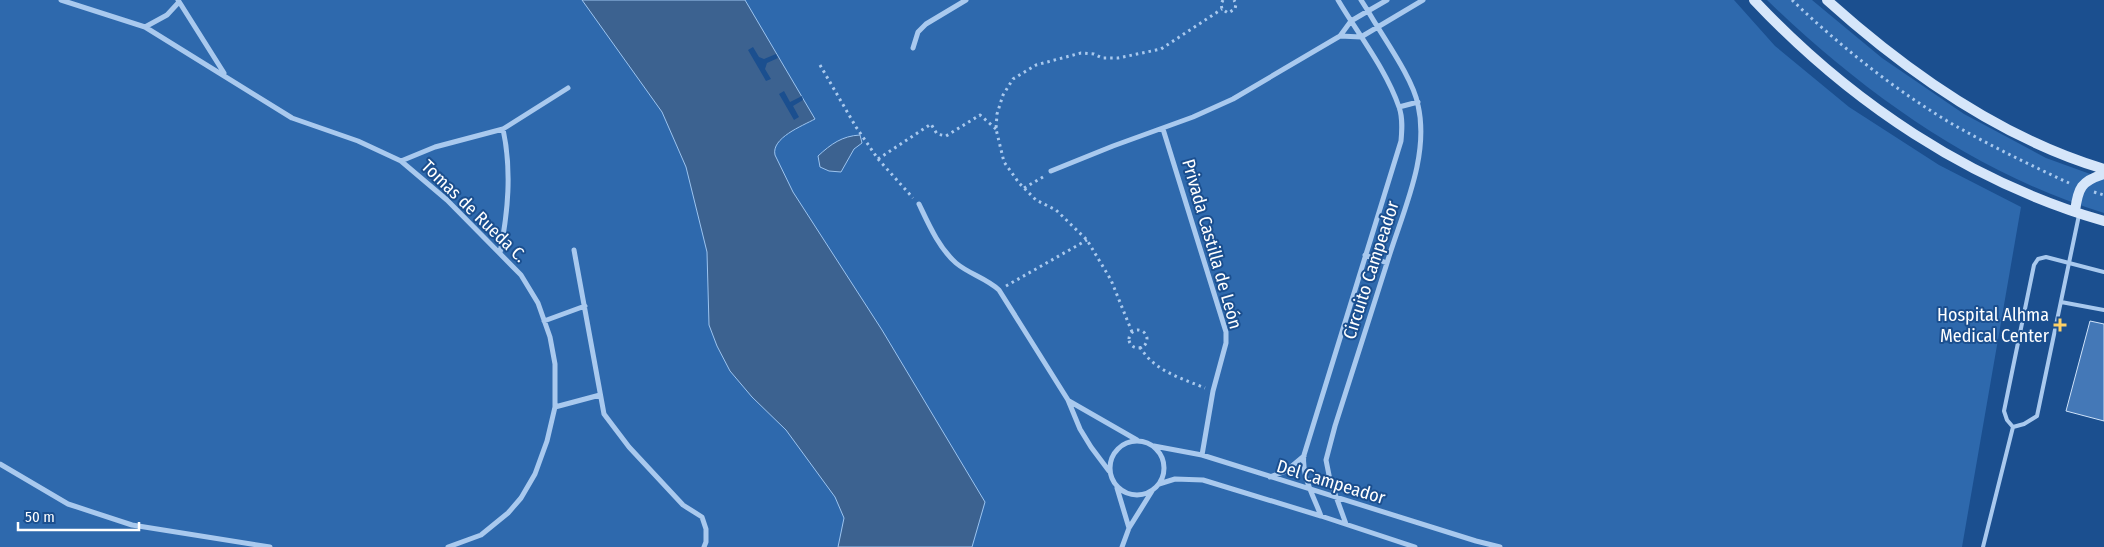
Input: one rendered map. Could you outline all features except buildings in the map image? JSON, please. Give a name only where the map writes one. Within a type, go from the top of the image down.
[{"type":"main road","points":[[1754,0],[1812,57],[1854,92],[1894,121],[1937,148],[2011,188],[2104,221]]},
{"type":"main road","points":[[1827,0],[1881,46],[1971,108],[2054,152],[2104,169]]},
{"type":"main road","points":[[2077,212],[2080,188],[2092,177],[2104,174]]},
{"type":"street","name":"Tomas de Rueda C.","points":[[61,0],[145,27],[292,118],[358,142],[401,161],[447,200],[522,275],[538,303],[550,337],[555,364],[555,407],[547,441],[535,474],[521,498],[481,535],[448,547]]},
{"type":"street","points":[[913,48],[918,32],[926,24],[966,0]]},
{"type":"street","name":"Circuito Campeador","points":[[1321,516],[1303,465],[1304,455],[1401,141],[1402,123],[1399,107],[1383,73],[1338,0]]},
{"type":"street","points":[[1362,0],[1368,11]]},
{"type":"street","points":[[1051,171],[1113,146],[1163,129],[1233,99],[1340,36],[1351,21],[1387,0]]},
{"type":"street","points":[[1340,36],[1361,37],[1424,0]]},
{"type":"street","points":[[145,27],[167,15],[179,1],[225,75]]},
{"type":"street","name":"Circuito Campeador","points":[[1346,524],[1330,480],[1326,460],[1406,208],[1422,144],[1422,125],[1418,102],[1368,11]]},
{"type":"street","points":[[401,161],[435,147],[503,129],[568,88]]},
{"type":"street","points":[[1399,107],[1418,102]]},
{"type":"street","points":[[500,253],[507,217],[508,152],[503,129]]},
{"type":"street","name":"Privada Castilla de León","points":[[1163,129],[1226,332],[1226,342],[1213,391],[1202,455]]},
{"type":"street","points":[[919,204],[934,234],[957,264],[990,282],[999,290],[1068,400],[1080,429],[1109,471],[1117,488],[1129,528]]},
{"type":"street","points":[[574,250],[604,414],[629,447],[683,505],[702,517],[706,529],[704,547]]},
{"type":"street","points":[[1365,255],[1387,263]]},
{"type":"street","points":[[544,321],[585,306]]},
{"type":"street","points":[[555,407],[600,395]]},
{"type":"street","points":[[1068,400],[1137,440],[1154,446],[1163,460],[1164,468],[1159,484],[1152,490],[1144,494],[1134,495],[1125,493],[1117,488]]},
{"type":"street","points":[[1109,471],[1113,453],[1128,441],[1137,440]]},
{"type":"street","name":"Del Campeador","points":[[1154,446],[1202,455],[1500,547]]},
{"type":"street","points":[[1270,477],[1286,471],[1304,455]]},
{"type":"street","points":[[0,464],[68,504],[132,525],[270,547]]},
{"type":"street","name":"Del Campeador","points":[[1159,484],[1175,479],[1203,480],[1415,547]]},
{"type":"street","points":[[1122,547],[1129,528],[1152,490]]},
{"type":"street","points":[[469,547],[472,538]]},
{"type":"lane","points":[[2013,426],[2024,424],[2037,416],[2069,262],[2077,212]]},
{"type":"lane","points":[[2013,426],[2007,420],[2004,411],[2034,265],[2038,259],[2046,257],[2104,272]]},
{"type":"lane","points":[[2061,302],[2104,310]]},
{"type":"lane","points":[[1983,547],[2013,426]]},
{"type":"path","points":[[1222,9],[1221,4],[1223,0]]},
{"type":"path","points":[[1222,9],[1228,13],[1233,11],[1236,7],[1234,0]]},
{"type":"path","points":[[1792,0],[1838,42],[1880,74],[1954,125],[2040,170],[2080,188],[2104,195]]},
{"type":"path","points":[[1132,332],[1110,280],[1087,240],[1056,210],[1036,200],[1004,162],[996,129],[997,114],[1003,94],[1013,79],[1036,65],[1081,53],[1094,54],[1102,58],[1118,58],[1161,49],[1222,9]]},
{"type":"path","points":[[820,65],[878,159],[919,204]]},
{"type":"path","points":[[878,159],[931,124],[938,134],[946,136],[980,114],[996,129]]},
{"type":"path","points":[[1024,188],[1051,171]]},
{"type":"path","points":[[999,290],[1087,240]]},
{"type":"path","points":[[1140,347],[1144,344],[1146,336],[1140,330],[1132,332],[1129,337],[1130,343],[1140,347],[1146,357],[1161,370],[1213,391]]},
{"type":"shaded area","points":[[0,0],[1734,0],[1775,46],[1849,107],[1939,165],[2021,207],[1962,547],[0,547]]},
{"type":"shaded area","points":[[582,0],[745,0],[815,119],[782,138],[775,149],[775,155],[793,192],[882,330],[985,502],[972,547],[838,547],[844,518],[835,497],[786,430],[752,397],[730,371],[717,346],[709,325],[707,252],[686,167],[662,112]]},
{"type":"shaded area","points":[[1767,0],[1812,0],[1882,58],[1964,114],[2046,158],[2104,179],[2104,213],[2057,196],[2011,176],[1966,153],[1923,126],[1882,98],[1842,67]]},
{"type":"shaded area","points":[[860,135],[862,143],[854,149],[841,172],[829,171],[820,167],[818,156],[828,148],[837,141]]},
{"type":"pier","points":[[753,47],[759,57],[764,59],[776,54],[778,58],[767,63],[765,69],[771,79],[766,81],[748,50]]},
{"type":"pier","points":[[784,91],[790,102],[802,96],[803,100],[793,106],[799,117],[794,120],[779,94]]},
{"type":"place","name":"Hospital Alhma Medical Center","points":[[2060,325]]}]
